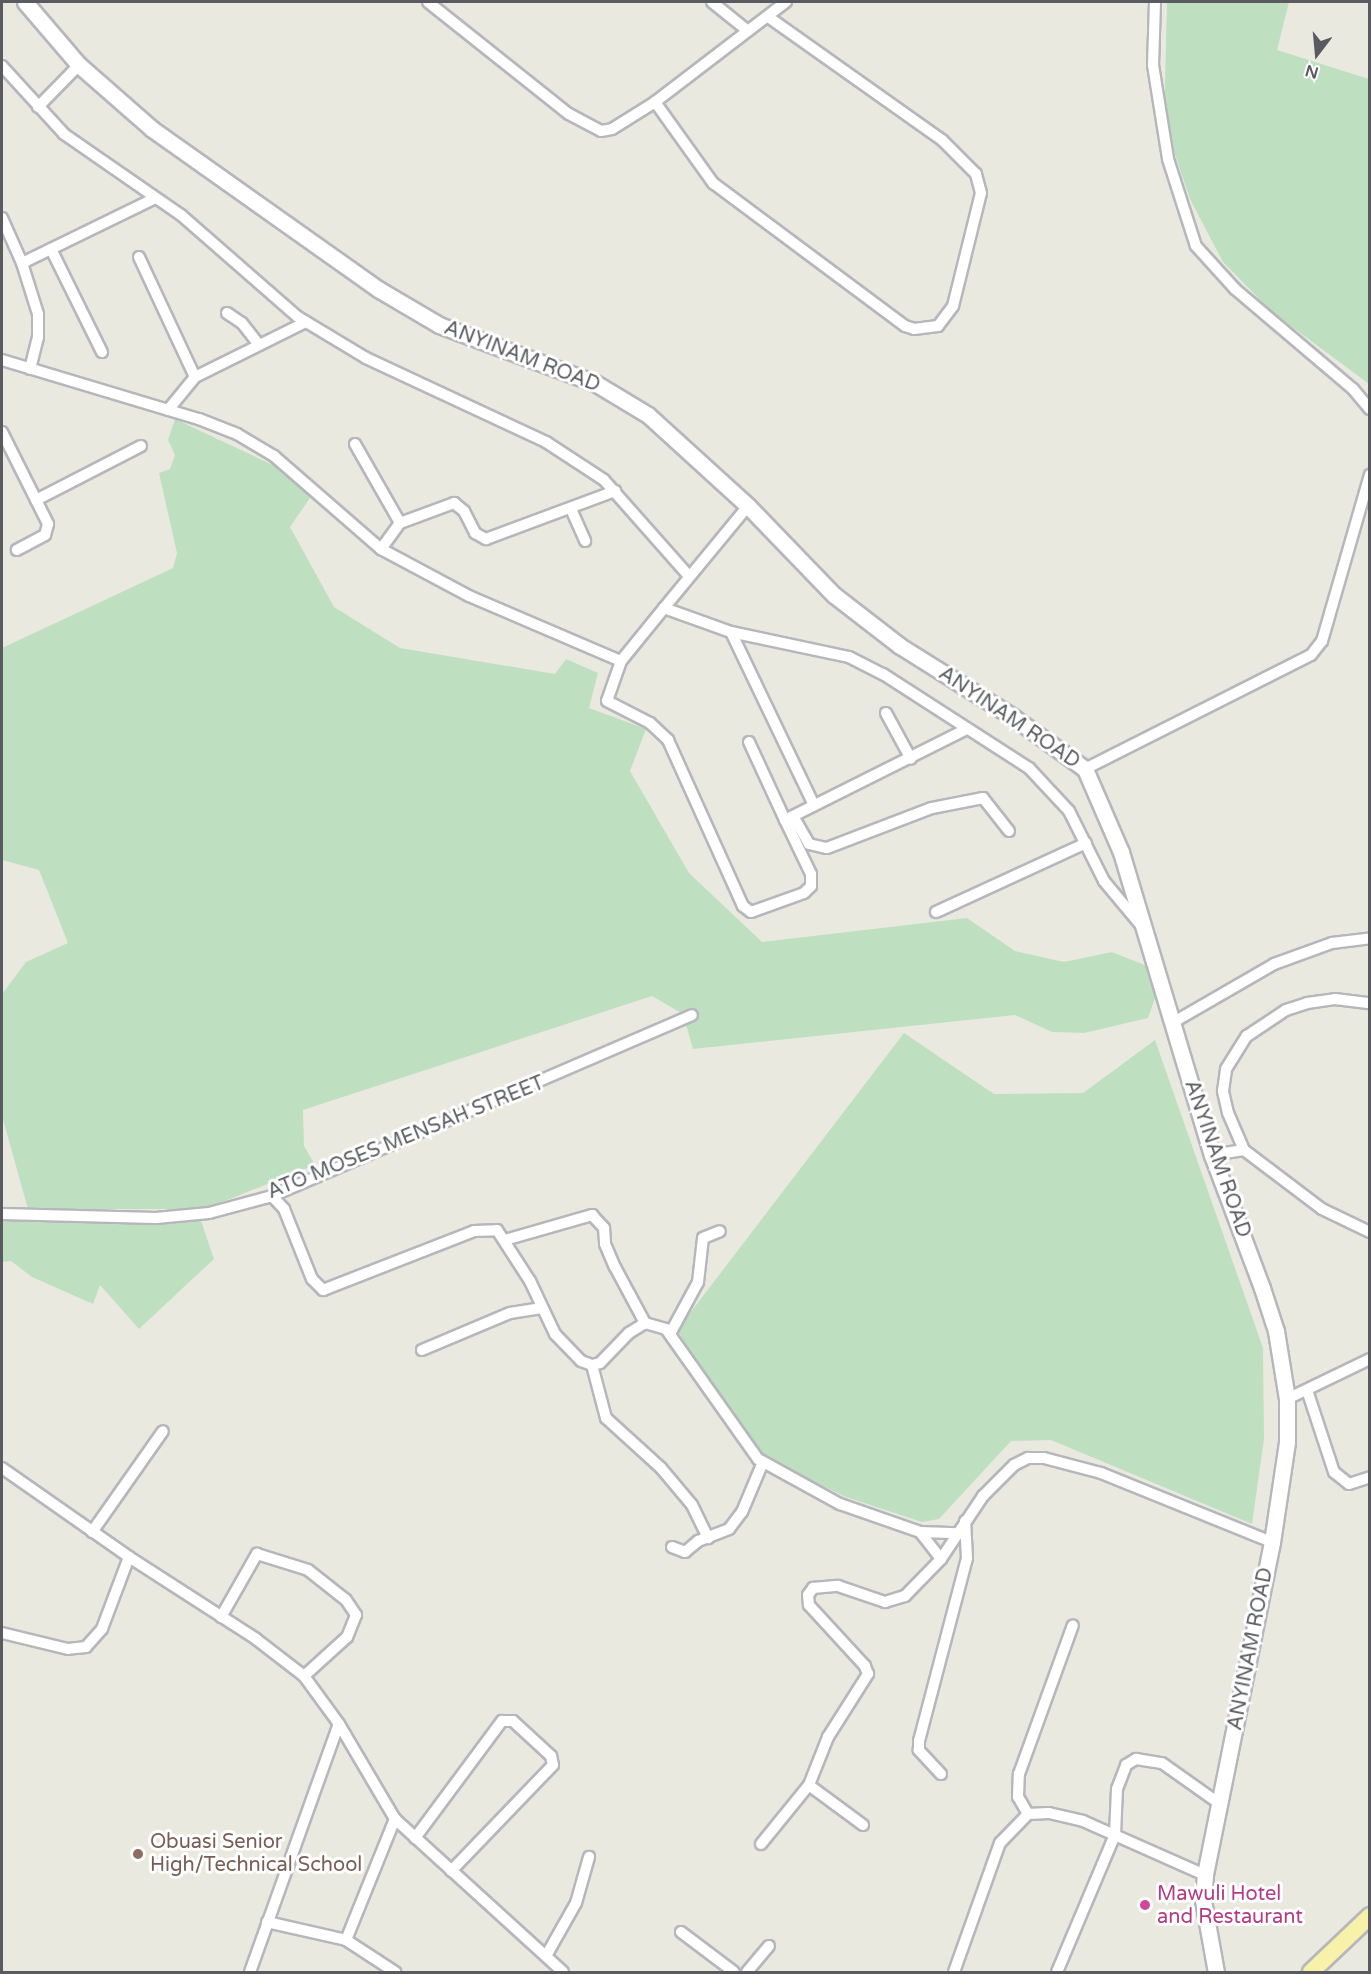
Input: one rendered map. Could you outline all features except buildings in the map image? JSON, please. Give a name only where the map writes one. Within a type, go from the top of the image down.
[{"type":"main road","points":[[1311,1972],[1370,1916]]},
{"type":"street","name":"ANYINAM ROAD","points":[[25,2],[79,65],[152,129],[378,290],[439,325],[595,383],[648,415],[747,506],[834,596],[900,646],[1013,717],[1085,770],[1118,844],[1147,931],[1212,1155],[1276,1331],[1287,1399],[1287,1442],[1272,1542],[1204,1875],[1203,1900],[1216,1972]]},
{"type":"street","points":[[429,2],[588,126],[612,129],[655,102],[786,2]]},
{"type":"street","points":[[712,2],[748,31]]},
{"type":"street","points":[[1155,2],[1153,64],[1168,159],[1196,246],[1235,289],[1353,389],[1370,409]]},
{"type":"street","points":[[655,102],[713,183],[905,326],[914,329],[938,326],[953,306],[981,193],[976,174],[942,140],[768,17]]},
{"type":"street","points":[[38,107],[79,65]]},
{"type":"street","points":[[2,66],[64,134],[155,198],[306,322],[366,358],[546,442],[615,491],[688,575]]},
{"type":"street","points":[[22,263],[155,198]]},
{"type":"street","points":[[2,218],[22,263],[38,315],[38,337],[30,369]]},
{"type":"street","points":[[51,249],[102,352]]},
{"type":"street","points":[[139,257],[195,377]]},
{"type":"street","points":[[227,313],[242,323],[259,345]]},
{"type":"street","points":[[168,410],[195,377],[306,322]]},
{"type":"street","points":[[2,360],[168,410],[237,434],[274,456],[381,549],[469,596],[621,661]]},
{"type":"street","points":[[2,432],[36,500],[47,532],[17,550]]},
{"type":"street","points":[[355,444],[400,523]]},
{"type":"street","points":[[36,500],[141,446]]},
{"type":"street","points":[[1085,770],[1311,655],[1322,641],[1370,475]]},
{"type":"street","points":[[381,549],[400,523],[454,503],[464,511],[475,533],[486,539],[615,491]]},
{"type":"street","points":[[747,506],[688,575],[621,661],[607,701],[650,723],[668,740],[747,910],[756,911],[804,893],[811,886],[811,874],[789,818],[749,742]]},
{"type":"street","points":[[571,509],[585,541]]},
{"type":"street","points":[[664,608],[731,632],[849,657],[883,674],[965,730],[1029,768],[1057,795],[1111,890],[1147,931]]},
{"type":"street","points":[[731,632],[814,805]]},
{"type":"street","points":[[886,713],[911,759]]},
{"type":"street","points":[[789,818],[965,730]]},
{"type":"street","points":[[789,818],[809,844],[826,848],[932,808],[983,798],[1010,831]]},
{"type":"street","points":[[936,912],[1086,843]]},
{"type":"street","points":[[1172,1023],[1274,964],[1332,943],[1370,938]]},
{"type":"street","points":[[1370,1003],[1335,999],[1286,1010],[1247,1036],[1226,1069],[1223,1091],[1228,1113],[1244,1150],[1322,1209],[1370,1232]]},
{"type":"street","name":"ATO MOSES MENSAH STREET","points":[[2,1214],[156,1218],[208,1213],[272,1196],[692,1016]]},
{"type":"street","points":[[1212,1155],[1244,1150]]},
{"type":"street","points":[[272,1196],[284,1209],[312,1279],[322,1290],[485,1228],[497,1230],[568,1349],[592,1365],[606,1418],[661,1468],[701,1519],[708,1538]]},
{"type":"street","points":[[505,1240],[592,1215],[604,1228],[605,1244],[645,1323],[671,1332],[751,1452],[763,1462],[840,1504],[920,1532],[957,1533]]},
{"type":"street","points":[[671,1332],[698,1282],[704,1238],[720,1231]]},
{"type":"street","points":[[422,1350],[510,1313],[542,1308]]},
{"type":"street","points":[[592,1365],[605,1359],[629,1333],[645,1323]]},
{"type":"street","points":[[1287,1399],[1370,1359]]},
{"type":"street","points":[[1307,1390],[1334,1472],[1349,1484],[1370,1477]]},
{"type":"street","points":[[92,1532],[163,1431]]},
{"type":"street","points":[[761,1844],[809,1785],[828,1737],[867,1674],[865,1666],[811,1608],[807,1601],[810,1591],[816,1587],[838,1586],[878,1602],[891,1602],[912,1592],[941,1559],[965,1521],[1014,1465],[1028,1458],[1044,1458],[1101,1473],[1272,1542]]},
{"type":"street","points":[[672,1547],[685,1552],[708,1538],[725,1532],[736,1522],[763,1462]]},
{"type":"street","points":[[2,1468],[304,1676],[339,1724],[395,1819],[563,1972]]},
{"type":"street","points":[[941,1774],[919,1750],[919,1741],[966,1558],[965,1521]]},
{"type":"street","points":[[920,1532],[941,1559]]},
{"type":"street","points":[[221,1617],[257,1554],[308,1570],[346,1600],[356,1615],[347,1637],[304,1676]]},
{"type":"street","points":[[2,1633],[58,1647],[86,1647],[102,1629],[129,1557]]},
{"type":"street","points":[[1028,1814],[1018,1797],[1019,1774],[1073,1626]]},
{"type":"street","points":[[415,1838],[502,1720],[513,1721],[553,1758],[553,1765],[451,1870]]},
{"type":"street","points":[[250,1972],[339,1724]]},
{"type":"street","points":[[1056,1972],[1115,1835],[1119,1778],[1125,1765],[1136,1759],[1162,1763],[1220,1804]]},
{"type":"street","points":[[809,1785],[863,1825]]},
{"type":"street","points":[[954,1972],[1000,1843],[1028,1814],[1066,1816],[1204,1875]]},
{"type":"street","points":[[346,1940],[395,1819]]},
{"type":"street","points":[[546,1956],[576,1903],[589,1857]]},
{"type":"street","points":[[267,1922],[346,1940],[389,1971]]},
{"type":"street","points":[[681,1932],[734,1972]]},
{"type":"street","points":[[747,1972],[769,1946]]},
{"type":"green space","points":[[1167,2],[1289,2],[1277,50],[1369,79],[1369,384],[1272,312],[1223,262],[1190,199],[1164,122]]},
{"type":"green space","points":[[175,419],[275,466],[312,495],[290,527],[334,607],[400,648],[555,674],[566,659],[598,673],[589,708],[646,729],[630,771],[689,873],[762,942],[967,918],[1015,951],[1064,962],[1112,952],[1147,966],[1155,998],[1148,1018],[1084,1033],[1052,1032],[1015,1015],[693,1049],[683,1014],[652,996],[303,1110],[304,1146],[315,1165],[205,1209],[28,1209],[2,1116],[2,994],[26,962],[68,943],[39,870],[2,860],[2,648],[173,568],[177,553],[159,473],[170,469],[175,455],[168,440]]},
{"type":"green space","points":[[904,1033],[994,1094],[1083,1093],[1155,1040],[1263,1348],[1264,1439],[1252,1524],[1051,1440],[1011,1441],[939,1519],[922,1522],[846,1497],[757,1454],[677,1330]]},
{"type":"green space","points":[[13,1217],[201,1221],[214,1259],[139,1329],[100,1285],[93,1304],[32,1277],[11,1261],[2,1262],[2,1219]]},
{"type":"place","name":"Obuasi Senior High/Technical School","points":[[138,1854]]},
{"type":"place","name":"Mawuli Hotel and Restaurant","points":[[1145,1905]]}]
